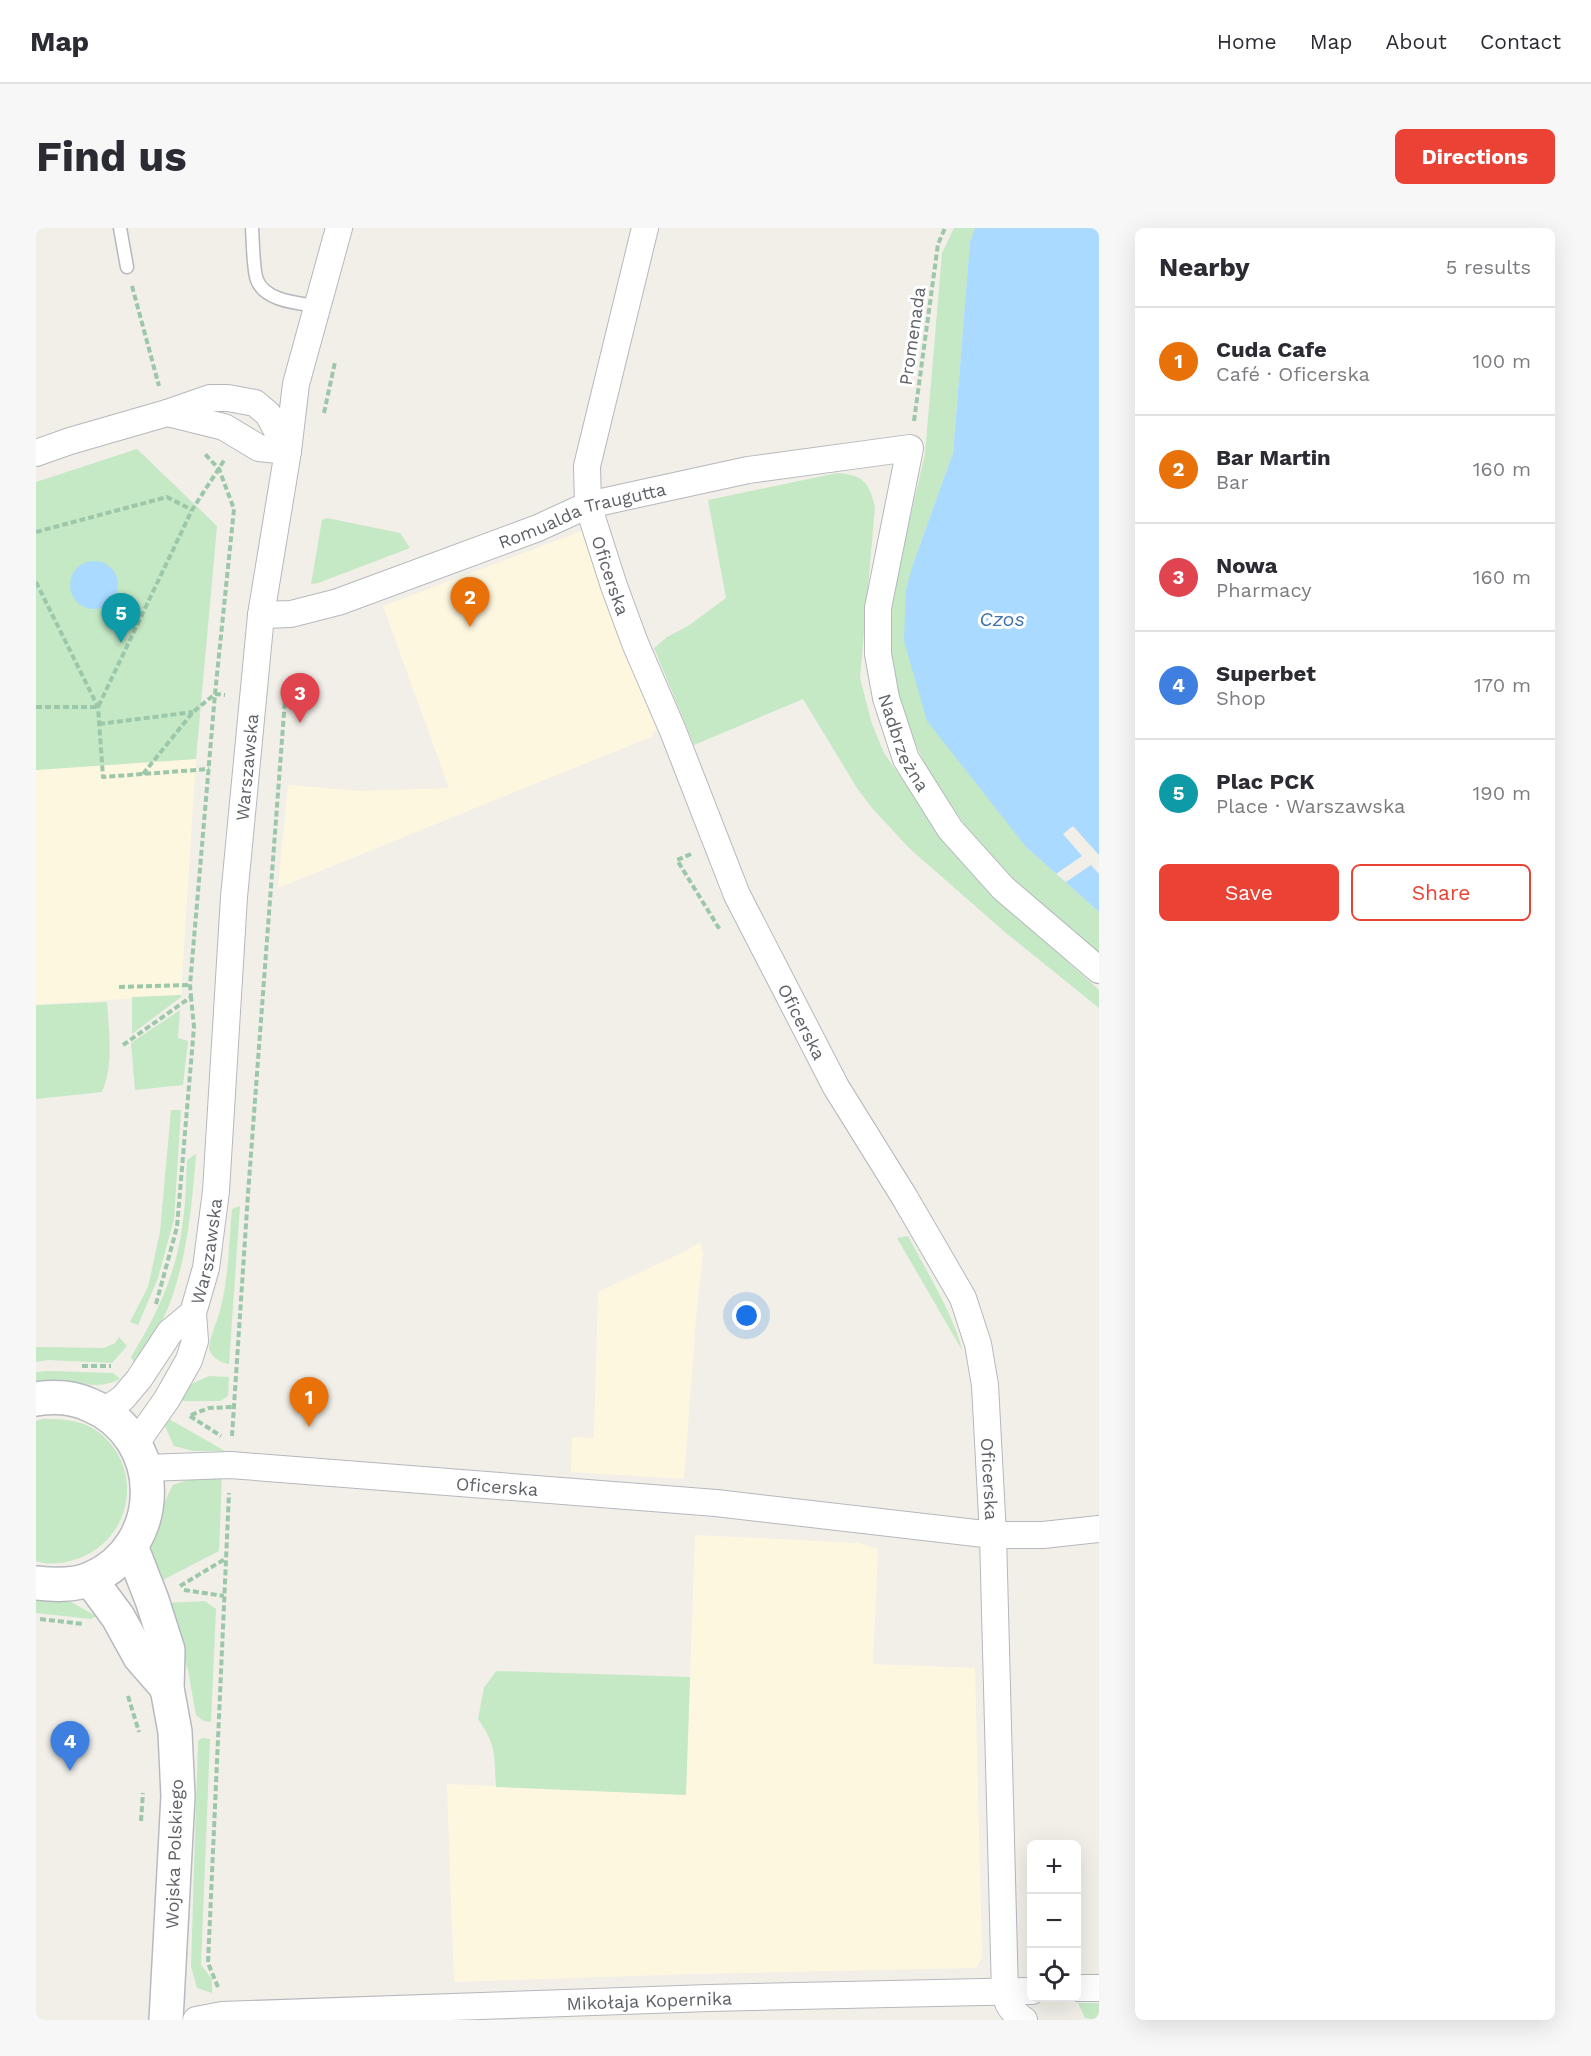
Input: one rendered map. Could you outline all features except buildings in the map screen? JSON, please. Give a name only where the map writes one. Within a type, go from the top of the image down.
[{"type":"street","name":"Warszawska","points":[[141,1456],[167,1399],[189,1360],[195,1341],[193,1313],[206,1268],[216,1191],[234,897],[261,615],[288,451],[296,384],[339,228]]},
{"type":"street","name":"Oficerska","points":[[645,228],[587,466],[588,505],[634,643],[678,745],[737,895],[836,1086],[963,1298],[978,1344],[985,1385],[993,1535],[1005,1993]]},
{"type":"street","points":[[36,453],[164,401],[210,398],[228,398],[255,403],[268,414],[288,451]]},
{"type":"street","points":[[164,401],[224,427],[259,448],[288,451]]},
{"type":"street","name":"Romualda Traugutta","points":[[261,615],[291,614],[338,602],[538,528],[588,505],[748,470],[910,448]]},
{"type":"street","name":"Nadbrzeżna","points":[[910,448],[878,608],[878,654],[886,698],[906,759],[950,829],[1003,888],[1099,970]]},
{"type":"street","name":"Warszawska","points":[[104,1411],[123,1398],[140,1379],[170,1332],[193,1313]]},
{"type":"street","points":[[36,1399],[50,1396],[78,1400],[104,1411],[122,1425],[141,1456],[148,1495],[144,1521],[131,1546],[113,1565],[90,1579],[60,1586],[36,1583]]},
{"type":"street","name":"Oficerska","points":[[141,1456],[716,1503],[993,1535],[1043,1535],[1099,1529]]},
{"type":"street","name":"Wojska Polskiego","points":[[131,1546],[168,1650],[168,1688],[175,1732],[178,1796],[166,2020]]},
{"type":"street","points":[[90,1579],[118,1617],[140,1658],[168,1688]]},
{"type":"street","points":[[1081,1988],[1099,1988]]},
{"type":"street","name":"Mikołaja Kopernika","points":[[196,2020],[222,2015],[709,1998],[1027,1991]]},
{"type":"street","points":[[1005,1993],[1007,2003],[1024,2020]]},
{"type":"lane","points":[[120,228],[127,267]]},
{"type":"lane","points":[[252,228],[257,280],[262,288],[270,295],[316,306]]},
{"type":"path","name":"Promenada","points":[[910,448],[938,244],[945,228]]},
{"type":"path","points":[[127,267],[164,401]]},
{"type":"path","points":[[324,415],[335,360]]},
{"type":"path","points":[[98,707],[192,510],[225,459]]},
{"type":"path","points":[[156,1305],[177,1227],[194,1028],[190,985],[215,694],[234,509],[219,469]]},
{"type":"path","points":[[36,532],[166,497],[192,510]]},
{"type":"path","points":[[36,582],[98,707],[103,777],[209,769]]},
{"type":"path","points":[[231,1443],[287,676]]},
{"type":"path","points":[[143,774],[193,712],[215,694]]},
{"type":"path","points":[[36,707],[98,707]]},
{"type":"path","points":[[99,724],[193,712]]},
{"type":"path","points":[[700,850],[677,860],[722,935]]},
{"type":"path","points":[[119,987],[190,985]]},
{"type":"path","points":[[123,1045],[191,997]]},
{"type":"path","points":[[223,1437],[190,1416],[209,1408],[234,1407]]},
{"type":"path","points":[[221,1995],[208,1963],[229,1488]]},
{"type":"path","points":[[224,1596],[174,1589],[226,1559]]},
{"type":"path","points":[[36,1618],[87,1625]]},
{"type":"path","points":[[125,1688],[140,1734]]},
{"type":"path","points":[[141,1821],[143,1787]]},
{"type":"shaded area","points":[[582,531],[659,730],[652,732],[653,736],[278,888],[288,785],[360,791],[449,788],[383,606]]},
{"type":"shaded area","points":[[196,759],[181,995],[36,1005],[36,770]]},
{"type":"shaded area","points":[[700,1242],[703,1254],[684,1479],[571,1472],[572,1437],[594,1438],[598,1292],[686,1251]]},
{"type":"shaded area","points":[[695,1535],[859,1543],[878,1549],[873,1664],[975,1668],[982,1957],[976,1968],[454,1982],[447,1784],[686,1794]]},
{"type":"green space","points":[[954,228],[975,228],[970,243],[953,453],[913,564],[1026,847],[1099,912],[1099,955],[993,862],[960,818],[926,767],[903,716],[890,662],[888,611],[925,454],[942,253]]},
{"type":"green space","points":[[137,449],[217,526],[196,759],[36,770],[36,482]]},
{"type":"green space","points":[[837,473],[864,481],[875,507],[860,678],[872,724],[884,753],[928,817],[982,885],[1099,990],[1099,1008],[1006,933],[909,848],[857,788],[803,699],[694,745],[654,648],[726,598],[708,500]]},
{"type":"green space","points":[[327,518],[400,533],[410,548],[311,584],[322,520]]},
{"type":"green space","points":[[181,995],[181,997],[132,1034],[132,997]]},
{"type":"green space","points":[[107,1002],[109,1059],[102,1092],[36,1099],[36,1005]]},
{"type":"green space","points":[[180,1010],[178,1038],[188,1041],[183,1085],[135,1090],[131,1043]]},
{"type":"green space","points":[[171,1110],[181,1110],[174,1219],[158,1278],[138,1325],[130,1322],[148,1287],[160,1232]]},
{"type":"green space","points":[[196,1154],[188,1228],[177,1282],[164,1317],[135,1365],[131,1357],[158,1308],[176,1257],[184,1212],[187,1160]]},
{"type":"green space","points":[[240,1206],[229,1364],[216,1358],[209,1347],[226,1282],[232,1209]]},
{"type":"green space","points":[[908,1236],[946,1307],[962,1350],[897,1238]]},
{"type":"green space","points":[[119,1337],[127,1346],[112,1363],[48,1360],[36,1362],[36,1347],[104,1348],[115,1343]]},
{"type":"green space","points":[[36,1372],[113,1373],[120,1379],[98,1385],[36,1383]]},
{"type":"green space","points":[[209,1376],[229,1377],[228,1396],[220,1401],[181,1401],[189,1385]]},
{"type":"green space","points":[[43,1419],[74,1421],[92,1428],[109,1442],[121,1460],[126,1479],[126,1498],[121,1517],[111,1535],[97,1549],[67,1562],[36,1561],[36,1421]]},
{"type":"green space","points":[[169,1419],[225,1451],[193,1451],[174,1446],[165,1426]]},
{"type":"green space","points":[[222,1476],[219,1551],[155,1584],[150,1551],[152,1536],[173,1485],[191,1477]]},
{"type":"green space","points":[[36,1598],[71,1602],[96,1616],[91,1619],[36,1613]]},
{"type":"green space","points":[[205,1601],[216,1609],[211,1722],[204,1721],[196,1715],[188,1670],[164,1603]]},
{"type":"green space","points":[[496,1671],[690,1677],[686,1795],[496,1787],[492,1744],[478,1719],[484,1688]]},
{"type":"green space","points":[[202,1738],[210,1739],[201,1965],[212,1979],[212,1993],[197,1988],[191,1967],[198,1741]]},
{"type":"green space","points":[[1078,2003],[1099,2003],[1099,2020],[1085,2018]]},
{"type":"water","name":"Czos","points":[[975,228],[1099,228],[1099,912],[1026,847],[927,721],[904,641],[906,590],[913,564],[953,453],[970,242]]},
{"type":"water","points":[[94,561],[111,568],[118,585],[111,602],[94,609],[77,602],[70,585],[77,568]]},
{"type":"pier","points":[[1073,826],[1099,855],[1099,874],[1091,865],[1066,882],[1056,874],[1082,856],[1063,834]]},
{"type":"place","name":"Bar Martin","points":[[470,627]]},
{"type":"place","name":"Plac PCK","points":[[121,643]]},
{"type":"place","name":"Nowa","points":[[300,723]]},
{"type":"place","name":"Cuda Cafe","points":[[309,1427]]},
{"type":"place","name":"Superbet","points":[[70,1771]]}]
